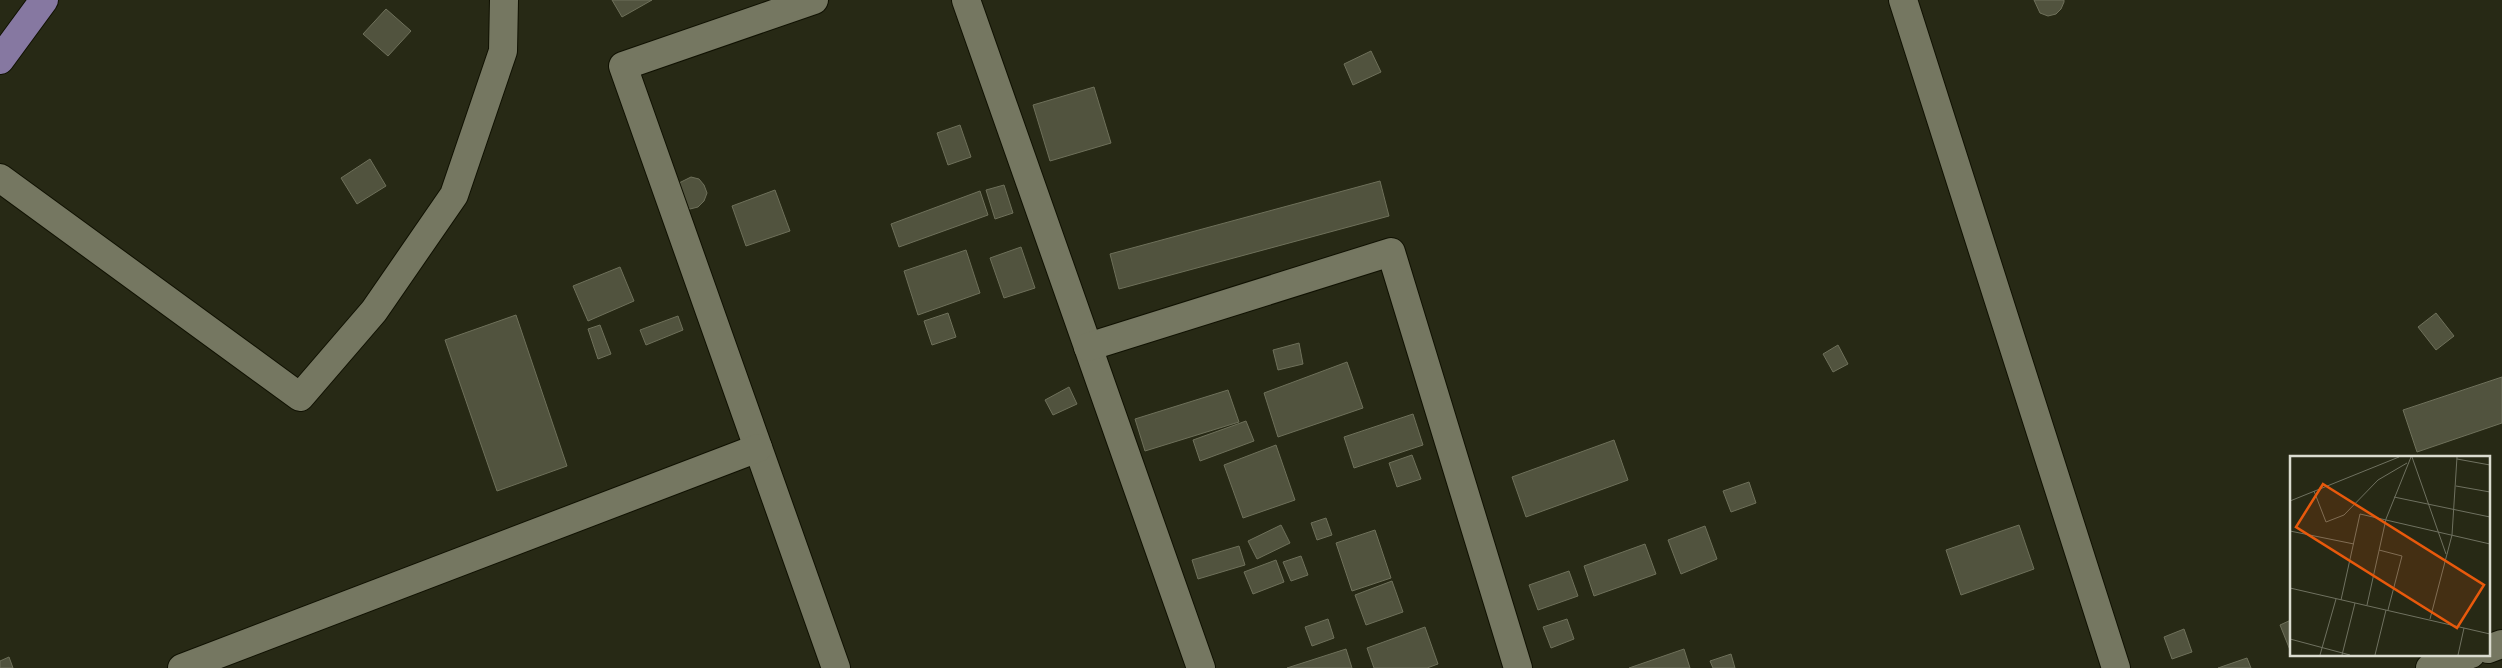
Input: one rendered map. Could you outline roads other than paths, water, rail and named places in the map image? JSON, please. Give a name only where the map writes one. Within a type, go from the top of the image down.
[{"type":"main road","points":[[0,60],[44,0]]},
{"type":"street","points":[[0,178],[300,397],[374,311],[454,195],[503,51],[504,0]]},
{"type":"street","points":[[814,0],[623,66],[836,668]]},
{"type":"street","points":[[966,0],[1201,668]]},
{"type":"street","points":[[1902,0],[2116,668]]},
{"type":"street","points":[[1088,347],[1391,252],[1518,668]]},
{"type":"street","points":[[182,668],[758,448]]},
{"type":"street","points":[[2490,648],[2502,644]]},
{"type":"street","points":[[2430,668],[2465,656]]}]
